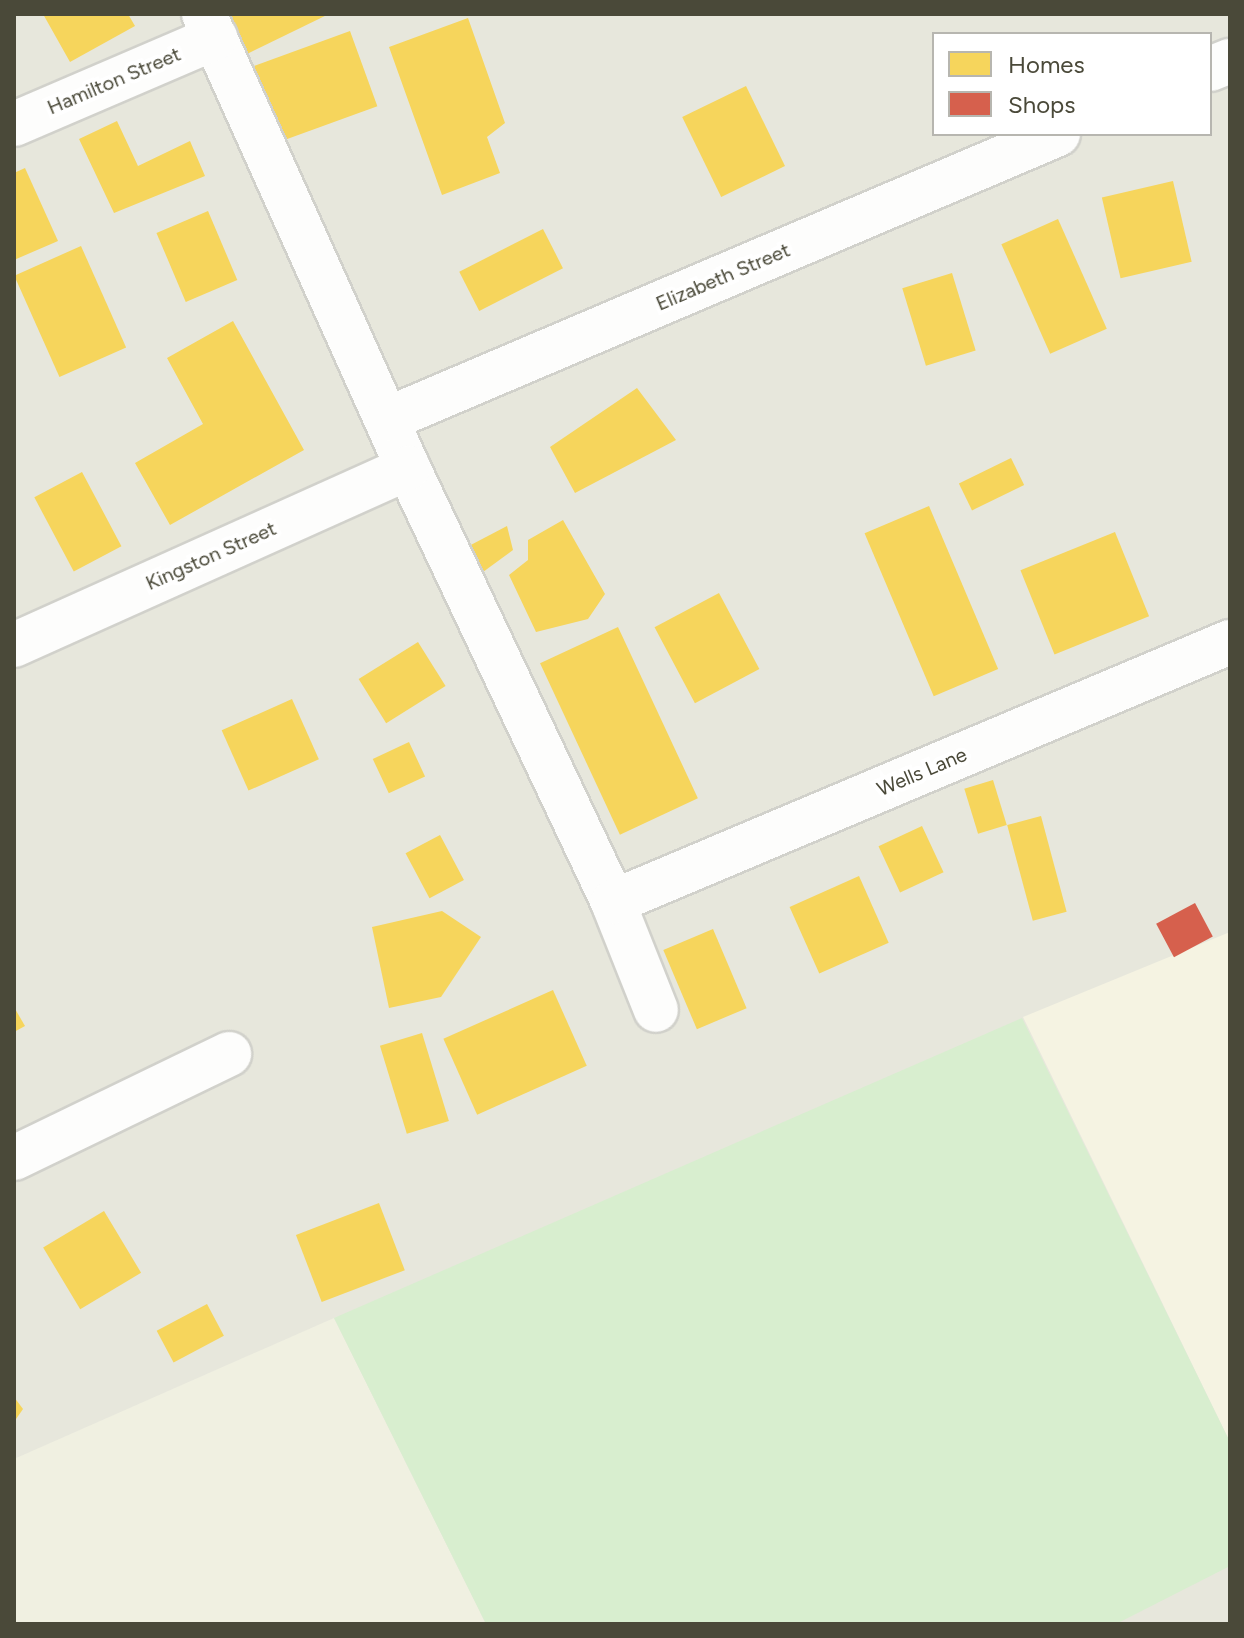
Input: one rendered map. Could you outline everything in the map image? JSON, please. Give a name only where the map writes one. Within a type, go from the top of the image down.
[{"type":"street","name":"Hamilton Street","points":[[14,124],[209,26]]},
{"type":"street","points":[[209,26],[408,468],[613,902],[656,1010]]},
{"type":"street","name":"Elizabeth Street","points":[[388,419],[1053,136]]},
{"type":"street","name":"Kingston Street","points":[[14,645],[408,468]]},
{"type":"street","name":"Wells Lane","points":[[613,902],[1230,642]]},
{"type":"street","points":[[14,1158],[229,1054]]},
{"type":"shaded area","points":[[14,14],[1230,14],[1230,1624],[14,1624]]},
{"type":"shaded area","points":[[1230,932],[1230,1442],[1023,1017]]},
{"type":"shaded area","points":[[334,1318],[486,1624],[14,1624],[14,1459]]},
{"type":"green space","points":[[1022,1018],[1230,1442],[1230,1566],[1116,1624],[486,1624],[334,1318]]},
{"type":"building: Homes","points":[[43,14],[128,14],[135,26],[70,62]]},
{"type":"building: Homes","points":[[228,14],[329,14],[247,54]]},
{"type":"building: Homes","points":[[468,18],[505,123],[487,137],[500,173],[442,195],[389,47]]},
{"type":"building: Homes","points":[[350,31],[377,106],[280,142],[252,67]]},
{"type":"building: Homes","points":[[746,86],[785,166],[721,197],[682,117]]},
{"type":"building: Homes","points":[[117,121],[138,166],[190,141],[205,176],[114,213],[79,139]]},
{"type":"building: Homes","points":[[25,168],[58,241],[14,260],[14,173]]},
{"type":"building: Homes","points":[[1173,181],[1192,262],[1121,278],[1102,197]]},
{"type":"building: Homes","points":[[208,211],[237,280],[186,302],[156,233]]},
{"type":"building: Homes","points":[[1058,219],[1107,329],[1050,354],[1001,244]]},
{"type":"building: Homes","points":[[543,229],[563,268],[479,311],[459,272]]},
{"type":"building: Homes","points":[[81,246],[126,347],[59,377],[14,276]]},
{"type":"building: Homes","points":[[952,273],[976,350],[926,366],[902,288]]},
{"type":"building: Homes","points":[[233,321],[304,450],[170,525],[135,463],[203,424],[167,358]]},
{"type":"building: Homes","points":[[637,388],[676,440],[575,493],[550,447]]},
{"type":"building: Homes","points":[[1011,458],[1024,485],[972,510],[959,483]]},
{"type":"building: Homes","points":[[82,472],[121,546],[74,572],[34,497]]},
{"type":"building: Homes","points":[[929,506],[998,669],[934,696],[865,533]]},
{"type":"building: Homes","points":[[563,520],[605,594],[588,619],[536,632],[509,575],[528,560],[528,540]]},
{"type":"building: Homes","points":[[507,526],[513,550],[483,572],[465,548]]},
{"type":"building: Homes","points":[[1115,532],[1149,616],[1055,655],[1020,570]]},
{"type":"building: Homes","points":[[719,593],[759,669],[695,703],[655,627]]},
{"type":"building: Homes","points":[[618,627],[698,798],[620,835],[540,663]]},
{"type":"building: Homes","points":[[418,642],[446,686],[386,723],[359,679]]},
{"type":"building: Homes","points":[[292,699],[319,759],[249,791],[222,730]]},
{"type":"building: Homes","points":[[409,742],[425,776],[389,793],[373,759]]},
{"type":"building: Homes","points":[[993,780],[1007,825],[978,834],[964,789]]},
{"type":"building: Homes","points":[[1041,816],[1067,912],[1033,921],[1007,825]]},
{"type":"building: Homes","points":[[922,826],[944,872],[900,893],[878,846]]},
{"type":"building: Homes","points":[[440,835],[464,880],[430,898],[406,853]]},
{"type":"building: Homes","points":[[859,876],[889,943],[819,974],[790,907]]},
{"type":"building: Homes","points":[[442,911],[481,937],[441,997],[389,1008],[372,927]]},
{"type":"building: Homes","points":[[713,929],[747,1008],[697,1029],[663,950]]},
{"type":"building: Homes","points":[[553,990],[587,1066],[477,1115],[443,1039]]},
{"type":"building: Homes","points":[[14,1007],[25,1026],[14,1032]]},
{"type":"building: Homes","points":[[422,1033],[449,1121],[407,1134],[380,1046]]},
{"type":"building: Homes","points":[[379,1203],[405,1270],[322,1302],[296,1235]]},
{"type":"building: Homes","points":[[104,1211],[141,1273],[80,1309],[43,1248]]},
{"type":"building: Homes","points":[[207,1304],[224,1336],[174,1363],[157,1331]]},
{"type":"building: Homes","points":[[14,1397],[23,1409],[14,1422]]},
{"type":"building: Shops","points":[[1195,903],[1213,937],[1174,957],[1156,924]]}]
